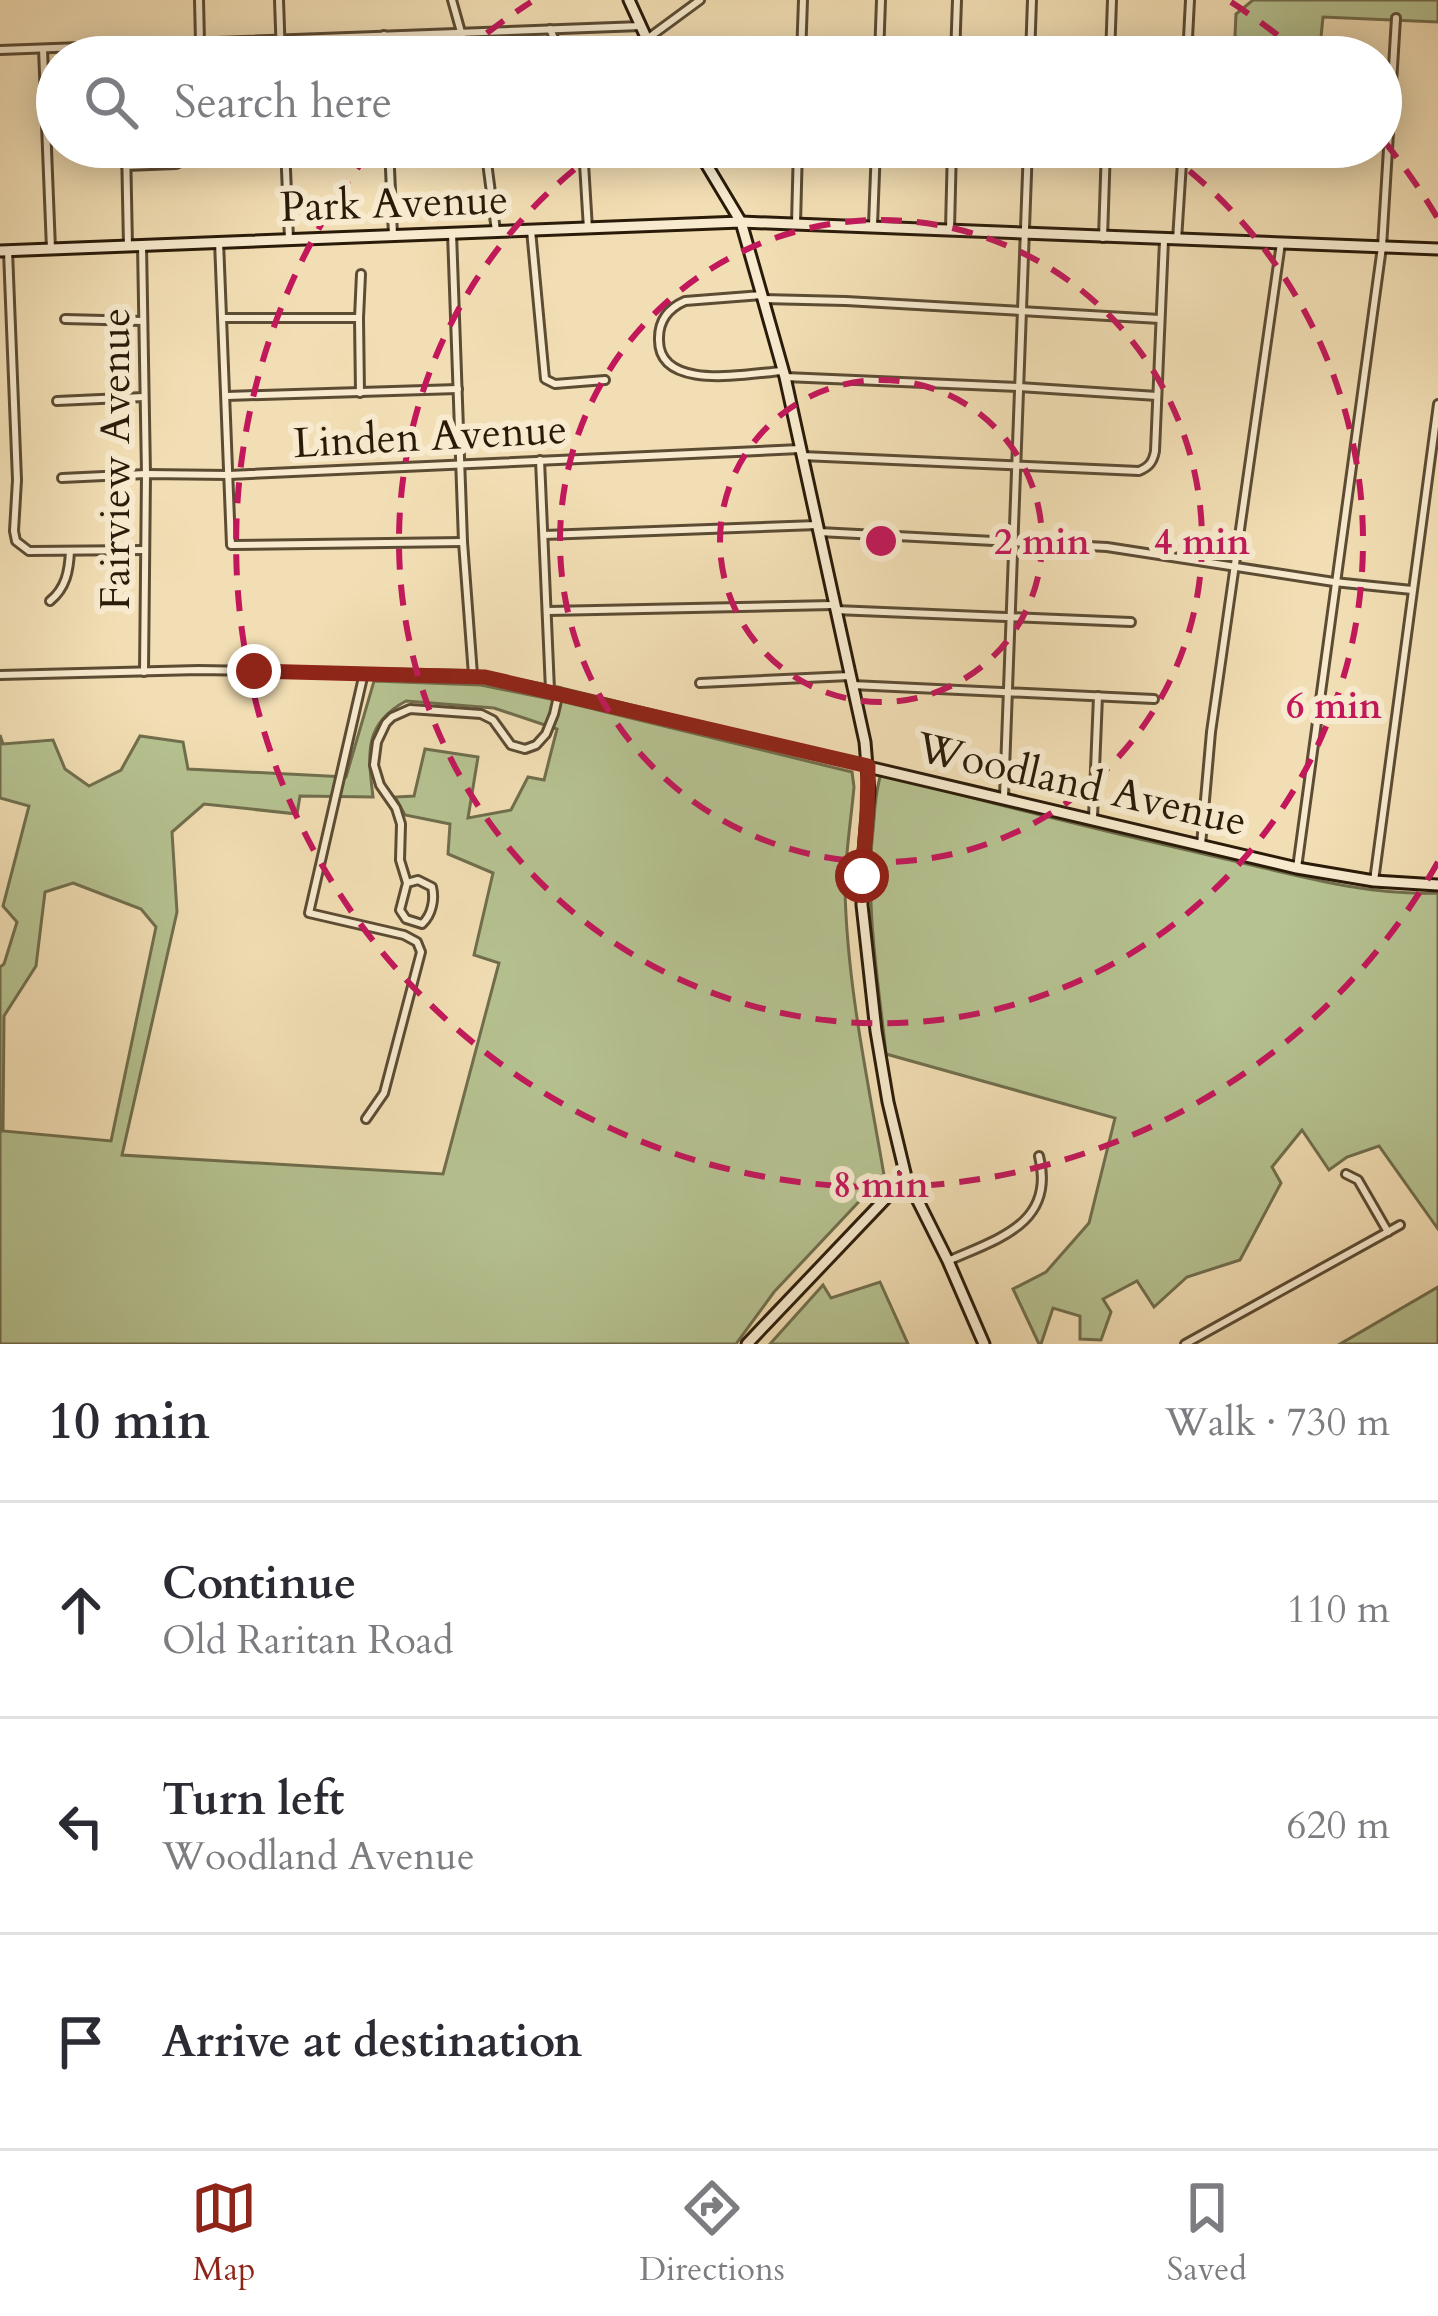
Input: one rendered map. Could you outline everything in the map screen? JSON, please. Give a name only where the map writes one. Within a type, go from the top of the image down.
[{"type":"main road","points":[[629,0],[646,36]]},
{"type":"main road","points":[[709,168],[741,222],[784,374],[868,766],[862,905],[881,1066],[906,1177],[984,1344]]},
{"type":"main road","name":"Park Avenue","points":[[4,251],[741,222],[1438,249]]},
{"type":"main road","name":"Woodland Avenue","points":[[868,766],[1297,868],[1374,881],[1438,884]]},
{"type":"main road","points":[[747,1344],[906,1177]]},
{"type":"street","points":[[199,0],[200,36]]},
{"type":"street","points":[[279,0],[280,36]]},
{"type":"street","points":[[452,0],[464,36]]},
{"type":"street","points":[[651,36],[700,0]]},
{"type":"street","points":[[802,36],[803,0]]},
{"type":"street","points":[[880,36],[881,0]]},
{"type":"street","points":[[956,36],[957,0]]},
{"type":"street","points":[[1031,36],[1032,0]]},
{"type":"street","points":[[1111,36],[1112,0]]},
{"type":"street","points":[[1188,36],[1190,0]]},
{"type":"street","points":[[1395,36],[1396,18]]},
{"type":"street","points":[[349,36],[641,26]]},
{"type":"street","points":[[550,29],[553,36]]},
{"type":"street","points":[[0,50],[36,49]]},
{"type":"street","points":[[48,168],[51,249]]},
{"type":"street","points":[[126,168],[128,246]]},
{"type":"street","points":[[286,168],[289,239]]},
{"type":"street","points":[[390,168],[393,235]]},
{"type":"street","points":[[488,168],[496,231]]},
{"type":"street","points":[[585,168],[588,229]]},
{"type":"street","points":[[796,224],[797,168]]},
{"type":"street","points":[[873,225],[874,168]]},
{"type":"street","points":[[950,230],[951,168]]},
{"type":"street","points":[[1004,800],[1028,168]]},
{"type":"street","points":[[1103,238],[1105,168]]},
{"type":"street","points":[[1178,240],[1182,168]]},
{"type":"street","points":[[1297,868],[1382,247],[1387,168]]},
{"type":"street","points":[[532,230],[545,379],[555,384],[605,380]]},
{"type":"street","points":[[452,233],[472,675]]},
{"type":"street","points":[[1160,320],[763,297],[685,301],[663,318],[658,338],[669,366],[690,375],[784,374],[1157,396],[1164,240]]},
{"type":"street","points":[[219,241],[231,544],[463,542]]},
{"type":"street","points":[[1201,845],[1211,732],[1281,244]]},
{"type":"street","name":"Fairview Avenue","points":[[142,245],[144,672]]},
{"type":"street","points":[[4,251],[17,479],[14,537],[29,551],[145,550]]},
{"type":"street","points":[[361,393],[362,274]]},
{"type":"street","points":[[223,318],[359,318]]},
{"type":"street","points":[[65,319],[143,321]]},
{"type":"street","points":[[226,396],[458,389]]},
{"type":"street","name":"Linden Avenue","points":[[62,478],[801,452],[1139,471],[1154,456],[1157,396]]},
{"type":"street","points":[[56,401],[144,397]]},
{"type":"street","points":[[1374,881],[1438,408]]},
{"type":"street","points":[[407,883],[418,880],[433,887],[431,909],[422,924],[401,914],[407,883],[400,860],[400,816],[376,776],[374,753],[386,723],[410,709],[481,714],[493,720],[511,745],[525,749],[546,734],[554,714],[540,460]]},
{"type":"street","points":[[544,535],[817,529],[1107,547],[1412,590]]},
{"type":"street","points":[[50,601],[66,580],[70,551]]},
{"type":"street","points":[[548,611],[834,608],[1131,622]]},
{"type":"street","name":"Woodland Avenue","points":[[0,674],[199,670],[472,675],[868,766]]},
{"type":"street","points":[[364,673],[309,913],[404,935],[417,942],[421,952],[384,1093],[366,1119]]},
{"type":"street","points":[[700,683],[850,681],[1154,699]]},
{"type":"street","points":[[1093,820],[1098,696]]},
{"type":"street","points":[[948,1261],[1012,1232],[1026,1219],[1042,1185],[1039,1156]]},
{"type":"street","points":[[1346,1174],[1358,1180],[1388,1232]]},
{"type":"street","points":[[1185,1344],[1400,1225]]},
{"type":"green space","points":[[1253,0],[1438,0],[1438,22],[1323,17],[1321,36],[1235,36],[1236,14]]},
{"type":"green space","points":[[374,681],[481,685],[852,772],[847,925],[859,1033],[884,1175],[774,1292],[736,1344],[0,1344],[0,967],[17,922],[3,906],[29,806],[0,798],[0,735],[3,744],[53,740],[65,769],[89,786],[121,770],[140,736],[183,742],[188,769],[346,777]],"holes":[[[406,701],[494,708],[557,729],[544,780],[528,777],[511,810],[468,818],[478,757],[425,749],[414,796],[395,797],[405,815],[450,824],[448,854],[493,873],[474,955],[499,963],[443,1174],[122,1155],[177,912],[172,832],[204,804],[297,814],[300,796],[373,797],[370,754],[375,730]],[[73,883],[141,909],[156,927],[111,1141],[3,1131],[4,1016],[36,966],[45,892]]]},
{"type":"green space","points":[[881,774],[1302,877],[1383,891],[1438,893],[1438,1229],[1379,1146],[1347,1157],[1329,1170],[1302,1130],[1272,1167],[1281,1183],[1240,1260],[1187,1277],[1154,1307],[1137,1281],[1103,1299],[1111,1312],[1101,1340],[1080,1339],[1080,1316],[1053,1308],[1039,1344],[1013,1289],[1046,1272],[1089,1223],[1115,1118],[886,1054],[871,886]]},
{"type":"green space","points":[[880,1282],[908,1344],[770,1344],[823,1285],[831,1298]]},
{"type":"green space","points":[[1438,1287],[1438,1344],[1340,1344]]},
{"type":"route","points":[[254,671],[485,677],[868,766],[862,876]]}]
